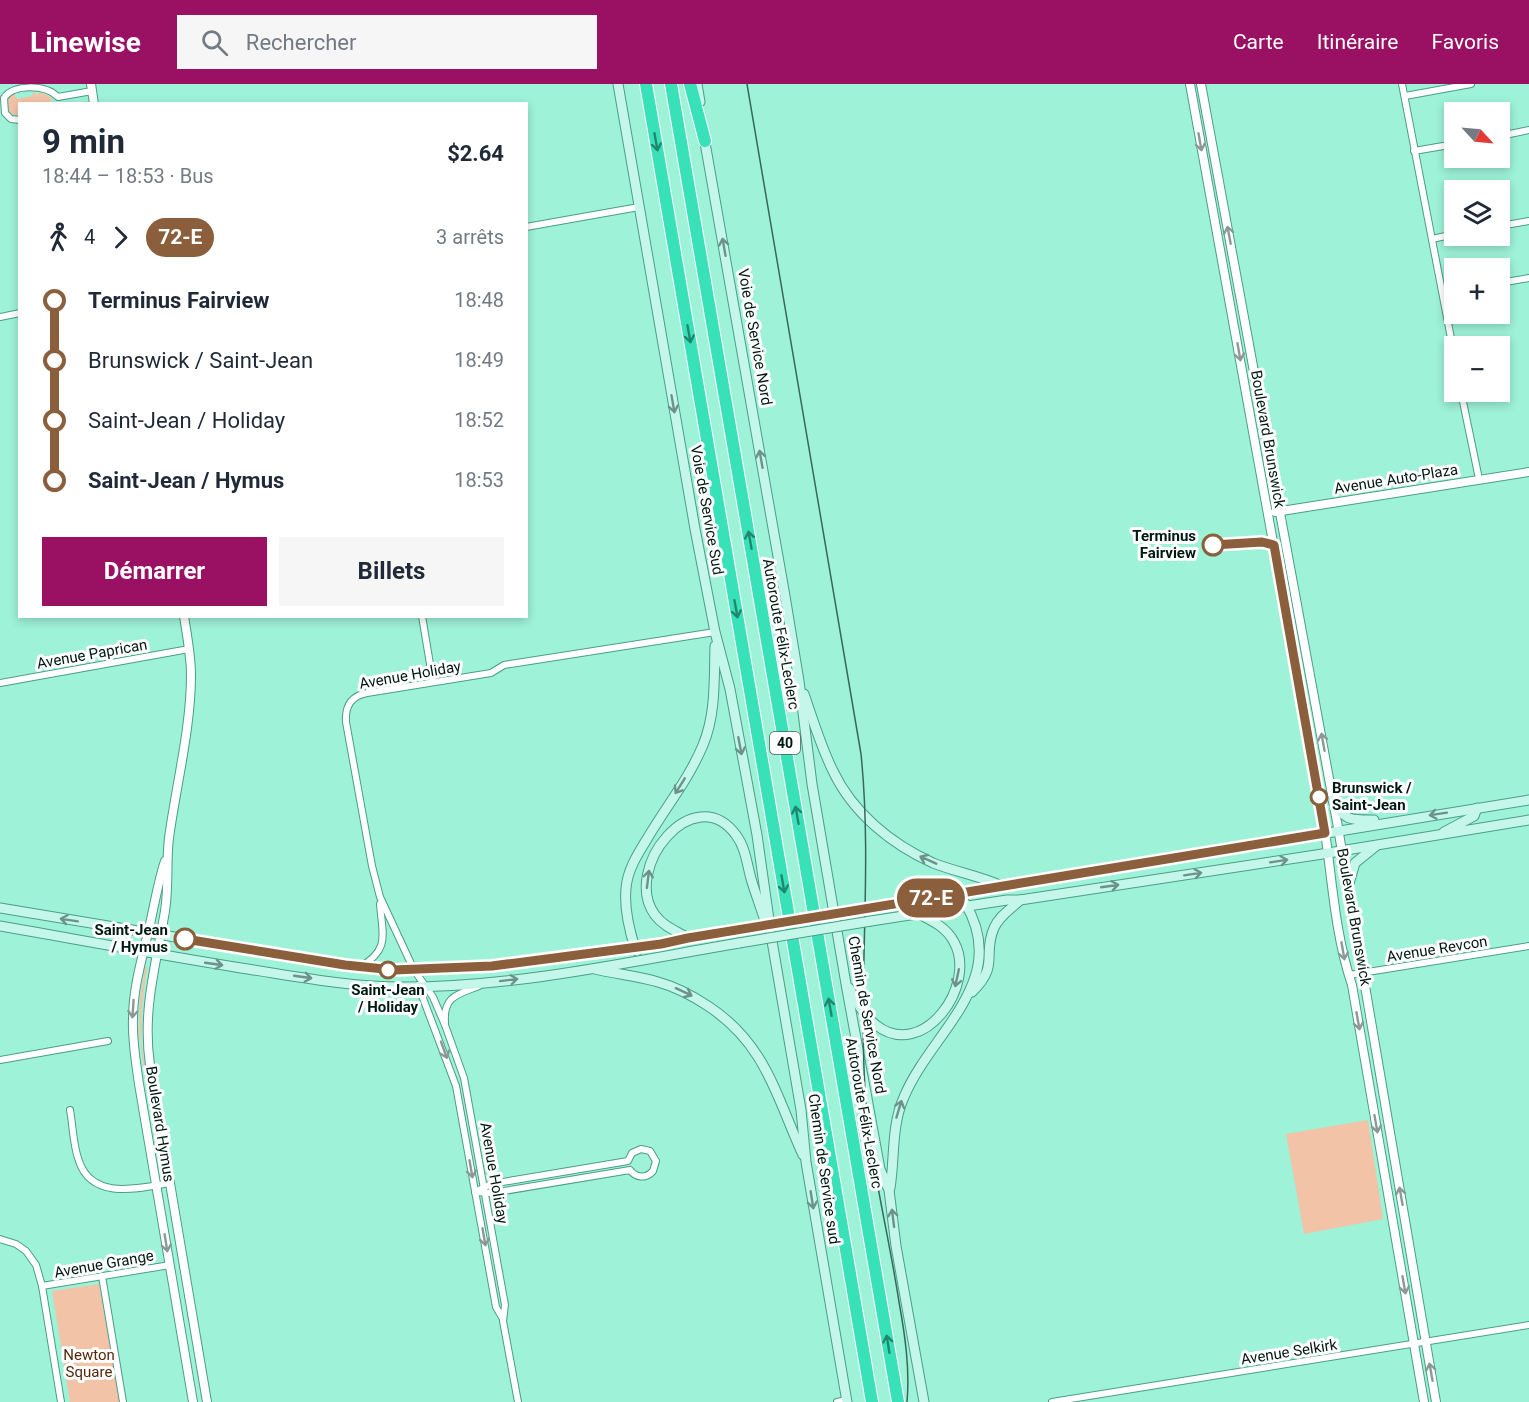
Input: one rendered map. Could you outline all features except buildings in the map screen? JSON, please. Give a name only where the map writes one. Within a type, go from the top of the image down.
[{"type":"highway","name":"40","points":[[646,84],[872,1402]]},
{"type":"highway","name":"Autoroute Félix-Leclerc","points":[[671,84],[898,1402]]},
{"type":"highway","points":[[690,84],[705,141]]},
{"type":"main road","name":"Voie de Service Sud","points":[[618,84],[694,529],[729,689],[751,805],[772,940]]},
{"type":"main road","name":"Voie de Service Nord","points":[[697,84],[785,596]]},
{"type":"main road","name":"Chemin de Service Nord","points":[[785,596],[812,784],[846,984],[880,1169],[889,1190],[896,1246],[924,1402]]},
{"type":"main road","points":[[645,959],[635,948],[626,907],[627,880],[640,851],[693,764],[706,738],[714,693],[715,632]]},
{"type":"main road","points":[[799,681],[833,772],[846,794],[867,818],[892,839],[917,855],[946,868],[984,878],[1002,886]]},
{"type":"main road","points":[[1333,800],[1342,815],[1352,820],[1400,821]]},
{"type":"main road","points":[[0,908],[360,967],[414,970],[531,962],[670,943],[688,938],[1529,800]]},
{"type":"main road","points":[[1439,835],[1474,816],[1477,808]]},
{"type":"main road","points":[[688,938],[665,925],[654,913],[647,898],[647,885],[654,855],[664,838],[679,824],[700,818],[712,819],[724,824],[739,840],[772,940]]},
{"type":"main road","points":[[0,926],[156,954],[345,983],[422,986],[486,983],[966,906],[1020,900],[1342,851],[1529,820]]},
{"type":"main road","points":[[1348,887],[1351,872],[1358,860],[1378,845]]},
{"type":"main road","points":[[959,894],[976,929],[979,945],[977,973],[969,996]]},
{"type":"main road","points":[[889,1190],[895,1129],[904,1095],[969,996],[987,976],[991,939],[996,924],[1020,900]]},
{"type":"main road","points":[[846,984],[861,1010],[870,1020],[889,1033],[913,1034],[935,1021],[953,995],[960,959],[956,945],[948,933],[919,914]]},
{"type":"main road","name":"Chemin de Service sud","points":[[772,940],[796,1079],[806,1162],[843,1401]]},
{"type":"main road","points":[[590,968],[669,986],[698,999],[731,1023],[752,1045],[762,1060],[806,1162]]},
{"type":"street","name":"Boulevard Brunswick","points":[[1190,84],[1325,833],[1345,966],[1352,985],[1424,1402]]},
{"type":"street","name":"Boulevard Brunswick","points":[[1201,84],[1333,800],[1436,1402]]},
{"type":"street","points":[[1402,84],[1451,336]]},
{"type":"street","points":[[1405,96],[1471,84]]},
{"type":"street","points":[[18,120],[11,119],[5,113],[4,98],[10,90],[34,86],[51,92],[56,100],[91,88]]},
{"type":"street","points":[[1510,134],[1529,130]]},
{"type":"street","points":[[1414,151],[1444,146]]},
{"type":"street","points":[[528,227],[639,207]]},
{"type":"street","points":[[1510,224],[1529,221]]},
{"type":"street","points":[[1432,239],[1444,236]]},
{"type":"street","points":[[1510,281],[1529,278]]},
{"type":"street","points":[[0,317],[18,313]]},
{"type":"street","points":[[1463,402],[1479,479]]},
{"type":"street","name":"Avenue Auto-Plaza","points":[[1268,513],[1529,472]]},
{"type":"street","name":"Boulevard Hymus","points":[[184,618],[189,649],[190,693],[168,852],[168,891],[147,1007],[147,1043],[207,1402]]},
{"type":"street","points":[[422,618],[433,682]]},
{"type":"street","name":"Avenue Holiday","points":[[503,1321],[505,1305],[467,1089],[445,1025],[422,986],[380,897],[366,834],[346,722],[346,708],[354,698],[361,694],[491,673],[504,665],[715,632]]},
{"type":"street","name":"Avenue Paprican","points":[[0,683],[189,649]]},
{"type":"street","name":"Boulevard Hymus","points":[[168,852],[156,887],[143,951],[135,994],[133,1035],[193,1402]]},
{"type":"street","points":[[360,967],[375,957],[382,944],[380,897]]},
{"type":"street","name":"Avenue Revcon","points":[[1349,975],[1529,946]]},
{"type":"street","points":[[445,1025],[445,1011],[450,999],[486,983]]},
{"type":"street","name":"Avenue Holiday","points":[[422,986],[456,1086],[496,1307],[503,1321],[519,1402]]},
{"type":"street","points":[[0,1060],[108,1041]]},
{"type":"street","points":[[70,1110],[78,1161],[83,1171],[91,1179],[111,1190],[170,1183]]},
{"type":"street","points":[[475,1192],[485,1190],[495,1184],[628,1161],[633,1152],[643,1149],[652,1153],[656,1161],[653,1171],[646,1176],[637,1176],[630,1170],[492,1193],[485,1190]]},
{"type":"street","points":[[1394,1227],[1406,1225]]},
{"type":"street","points":[[0,1239],[16,1244],[26,1251],[36,1265],[42,1286],[62,1402]]},
{"type":"street","name":"Avenue Grange","points":[[42,1286],[170,1265]]},
{"type":"street","points":[[102,1276],[123,1402]]},
{"type":"street","name":"Avenue Selkirk","points":[[1052,1402],[1529,1325]]},
{"type":"street","points":[[185,1350],[197,1348]]},
{"type":"green space","points":[[33,90],[36,91],[34,93],[36,95],[41,92],[52,98],[51,102],[18,102],[18,116],[10,113],[8,102],[11,95],[14,93],[17,99],[32,96]]},
{"type":"green space","points":[[145,967],[147,967],[141,1041],[163,1172],[160,1173],[139,1035],[140,1000]]},
{"type":"green space","points":[[1368,1120],[1383,1219],[1304,1234],[1286,1134]]},
{"type":"green space","name":"Newton Square","points":[[99,1284],[120,1402],[70,1402],[52,1291]]},
{"type":"tram line","points":[[747,84],[861,754],[866,841],[863,1016],[866,1104],[872,1154],[905,1339],[907,1402]]},
{"type":"bus line","name":"72-E","points":[[185,939],[378,969],[492,966],[670,943],[688,938],[1325,833],[1274,545],[1262,542],[1213,545]]},
{"type":"place","name":"Terminus Fairview","points":[[1213,545]]},
{"type":"place","name":"Brunswick / Saint-Jean","points":[[1319,797]]},
{"type":"place","name":"Saint-Jean / Hymus","points":[[185,939]]},
{"type":"place","name":"Saint-Jean / Holiday","points":[[388,970]]}]
